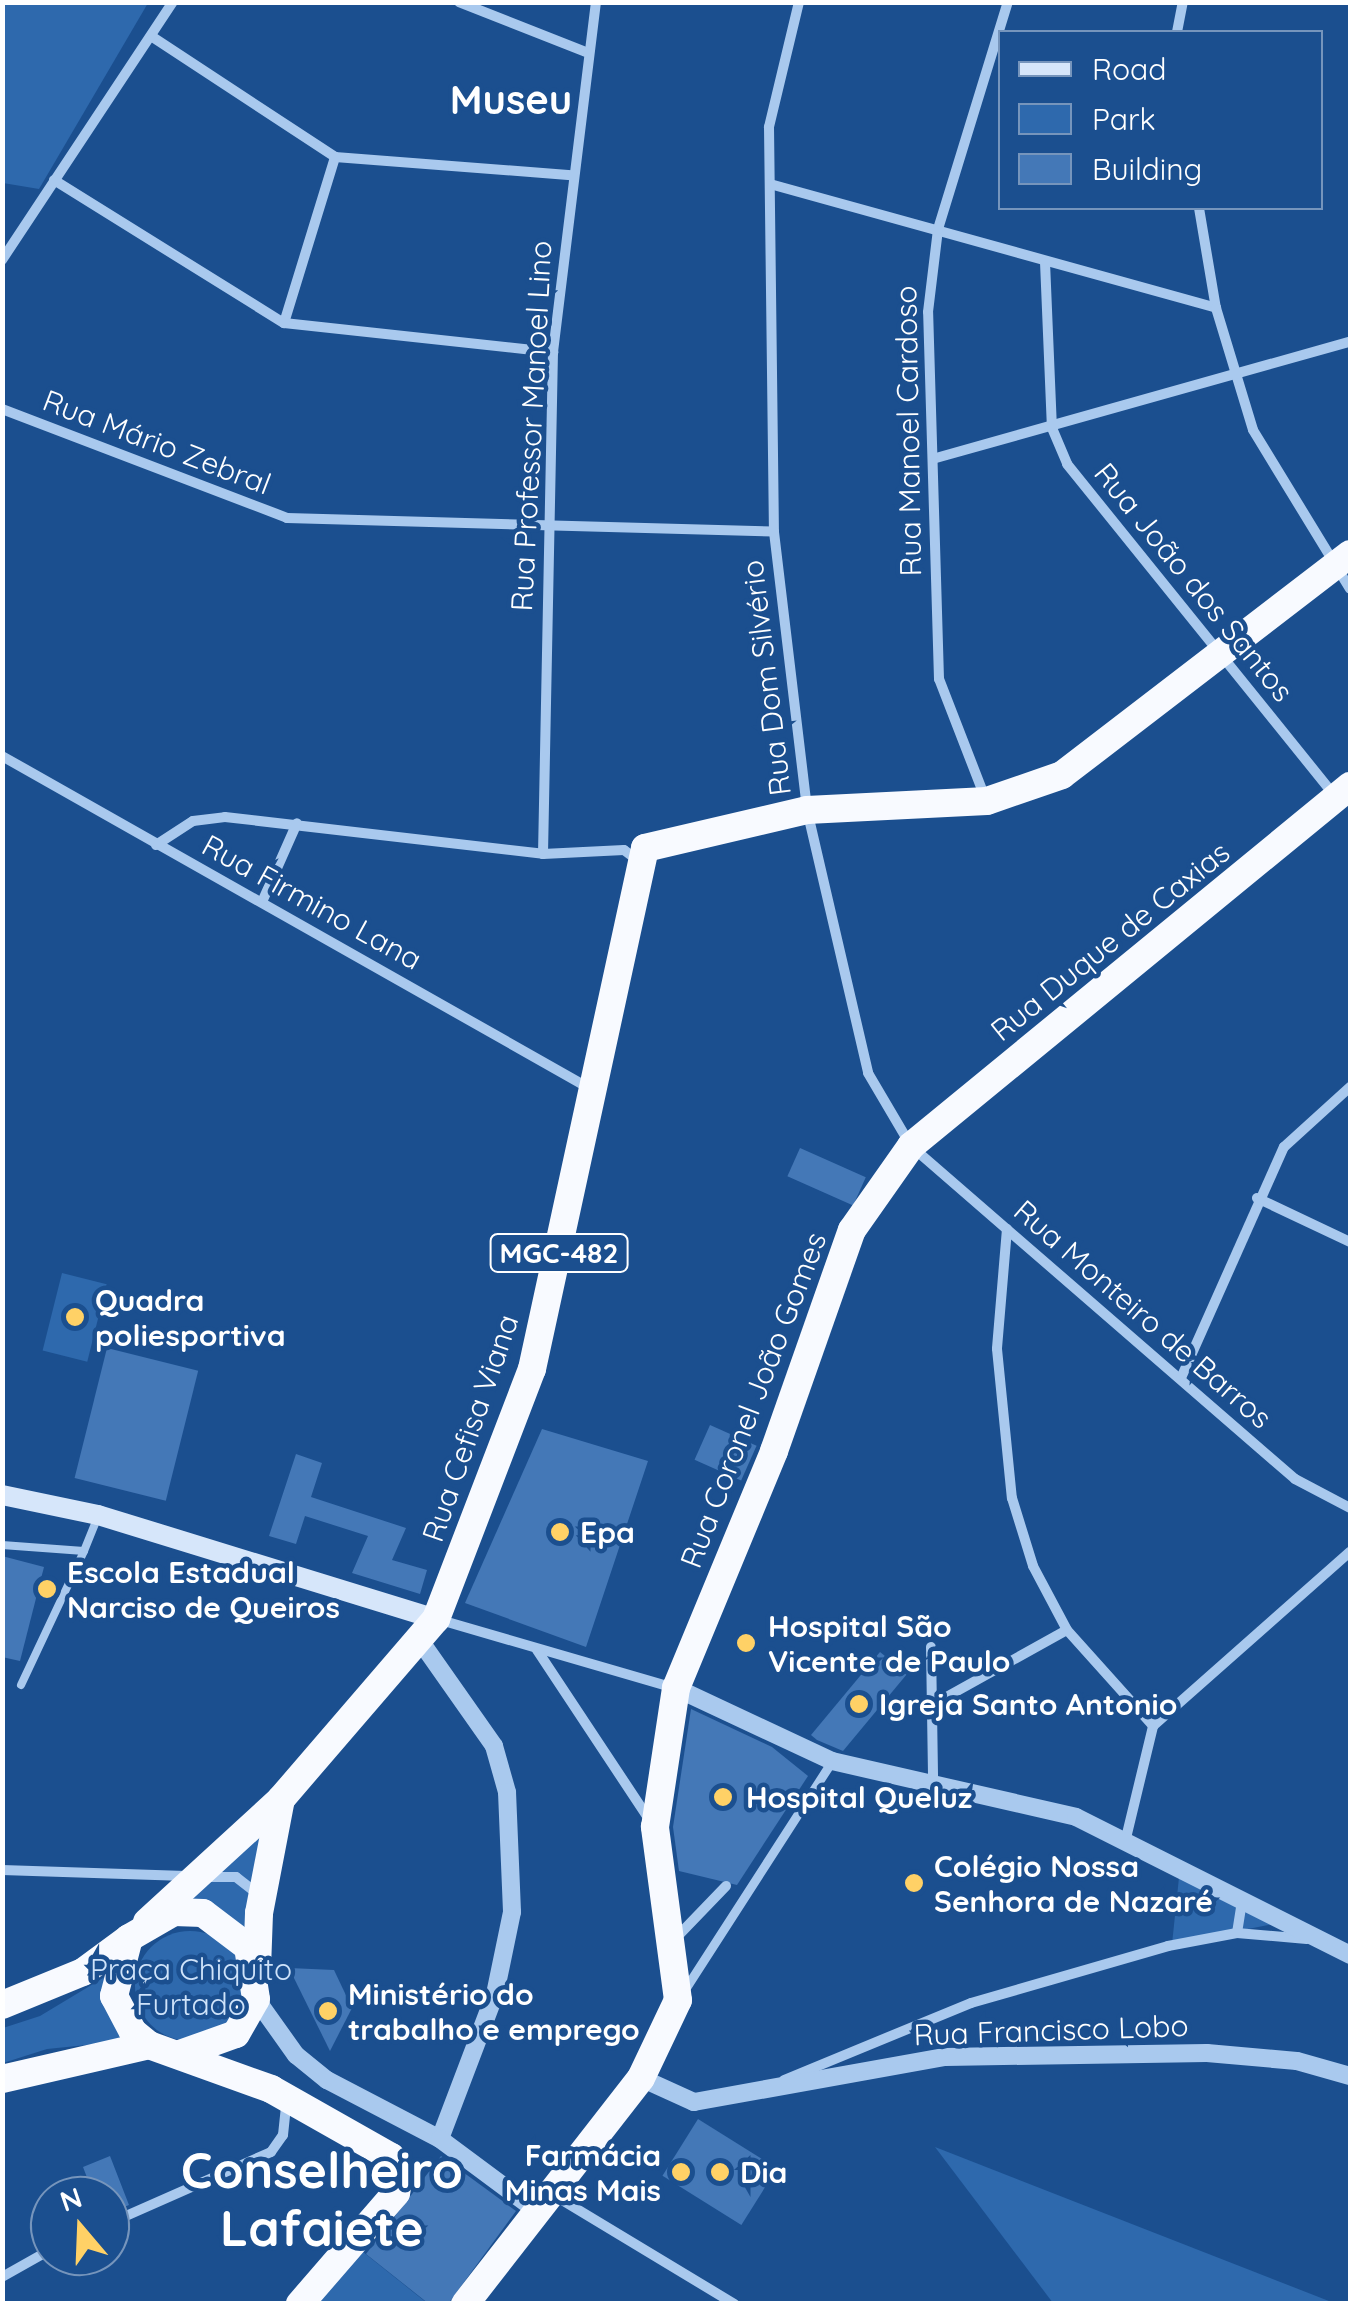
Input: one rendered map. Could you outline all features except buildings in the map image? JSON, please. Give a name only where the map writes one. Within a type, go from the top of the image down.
[{"type":"highway","points":[[643,855],[806,810],[986,800],[1062,775],[1110,745],[1218,650],[1342,560]]},
{"type":"highway","name":"Rua Duque de Caxias","points":[[911,1146],[1344,792]]},
{"type":"highway","name":"Rua Cefisa Viana","points":[[138,1930],[204,1877],[281,1799],[426,1627],[532,1369],[597,1092],[643,855]]},
{"type":"highway","name":"Rua Coronel João Gomes","points":[[678,2000],[655,1827],[676,1688],[774,1451],[852,1230],[911,1146]]},
{"type":"highway","points":[[180,2054],[236,2034],[257,1986],[261,1898],[281,1799]]},
{"type":"highway","name":"MGC-482","points":[[2,2005],[83,1972],[138,1930],[203,1913],[229,1925],[257,1986]]},
{"type":"highway","points":[[138,1930],[114,1996],[133,2032],[149,2045],[287,2098],[390,2156],[400,2171],[396,2193],[300,2304]]},
{"type":"highway","points":[[465,2304],[641,2078],[678,2000]]},
{"type":"highway","points":[[2,2079],[149,2045]]},
{"type":"main road","points":[[2,1495],[98,1515],[426,1627]]},
{"type":"street","points":[[2,260],[173,2]]},
{"type":"street","points":[[459,2],[586,52]]},
{"type":"street","name":"Rua Professor Manoel Lino","points":[[543,854],[553,352],[586,52],[596,2]]},
{"type":"street","name":"Rua Dom Silvério","points":[[799,2],[769,127],[774,532],[806,810],[846,1003],[868,1072],[911,1146]]},
{"type":"street","name":"Rua Manoel Cardoso","points":[[1001,30],[1008,2]]},
{"type":"street","points":[[1178,30],[1183,2]]},
{"type":"street","points":[[151,36],[336,156],[572,175]]},
{"type":"street","name":"Rua Manoel Cardoso","points":[[986,800],[938,680],[936,458],[928,312],[938,229],[998,40]]},
{"type":"street","points":[[284,323],[336,156]]},
{"type":"street","points":[[54,180],[284,323],[553,352]]},
{"type":"street","points":[[770,184],[1216,308]]},
{"type":"street","points":[[1199,210],[1216,308],[1253,430],[1342,560],[1350,589]]},
{"type":"street","name":"Rua João dos Santos","points":[[1045,262],[1052,428],[1100,514],[1344,792]]},
{"type":"street","points":[[936,458],[1350,342]]},
{"type":"street","name":"Rua Mário Zebral","points":[[2,409],[287,518],[774,532]]},
{"type":"street","name":"Rua Firmino Lana","points":[[2,756],[597,1092]]},
{"type":"street","points":[[156,845],[193,821],[297,823],[543,854],[624,850],[643,855]]},
{"type":"street","points":[[262,902],[297,823]]},
{"type":"street","points":[[1181,1378],[1257,1198],[1284,1147],[1350,1086]]},
{"type":"street","name":"Rua Monteiro de Barros","points":[[911,1146],[1295,1479],[1350,1508]]},
{"type":"street","points":[[1257,1198],[1350,1242]]},
{"type":"street","points":[[1007,1229],[997,1349],[1002,1432],[1033,1566],[1067,1630],[1152,1726]]},
{"type":"street","points":[[1126,1838],[1152,1726],[1350,1552]]},
{"type":"street","points":[[426,1627],[537,1650],[676,1688],[832,1760],[1076,1817],[1126,1838],[1309,1939],[1350,1955]]},
{"type":"street","points":[[426,1627],[494,1746],[507,1792],[512,1912],[494,1994],[440,2140]]},
{"type":"street","points":[[932,1705],[1067,1630]]},
{"type":"street","points":[[931,1647],[933,1782]]},
{"type":"street","points":[[537,1650],[655,1827]]},
{"type":"street","points":[[678,2000],[832,1760]]},
{"type":"street","points":[[2,1870],[236,1877],[261,1898]]},
{"type":"street","points":[[670,1945],[726,1886]]},
{"type":"street","points":[[1237,1933],[1242,1900]]},
{"type":"street","points":[[778,2082],[971,2003],[1237,1933],[1309,1939]]},
{"type":"street","points":[[257,1986],[296,2055],[327,2080],[734,2304]]},
{"type":"street","name":"Rua Francisco Lobo","points":[[641,2078],[694,2102],[778,2082],[946,2056],[1059,2052],[1206,2053],[1297,2061],[1350,2076]]},
{"type":"street","points":[[130,2214],[270,2152],[283,2136],[287,2098]]},
{"type":"street","points":[[2,2276],[30,2261]]},
{"type":"lane","points":[[21,1685],[98,1515]]},
{"type":"lane","points":[[2,1545],[84,1551]]},
{"type":"green space","points":[[2,3],[148,3],[39,189],[3,183]]},
{"type":"green space","name":"Quadra poliesportiva","points":[[62,1273],[107,1284],[87,1362],[43,1351]]},
{"type":"green space","points":[[276,1812],[250,1945],[178,1906]]},
{"type":"green space","points":[[1180,1868],[1279,1923],[1172,1944]]},
{"type":"green space","name":"Praça Chiquito Furtado","points":[[190,1931],[211,1935],[229,1947],[241,1965],[245,1986],[241,2007],[229,2025],[211,2037],[190,2041],[169,2037],[151,2025],[139,2007],[135,1986],[139,1965],[151,1947],[169,1935]]},
{"type":"green space","points":[[113,1972],[136,2040],[47,2049],[3,2063],[3,2028],[40,2016]]},
{"type":"green space","points":[[935,2147],[1334,2303],[1053,2303]]},
{"type":"green space","points":[[348,2240],[427,2303],[303,2304]]},
{"type":"place","name":"Quadra poliesportiva","points":[[75,1317]]},
{"type":"place","name":"Epa","points":[[560,1532]]},
{"type":"place","name":"Escola Estadual Narciso de Queiros","points":[[47,1589]]},
{"type":"place","name":"Hospital São Vicente de Paulo","points":[[746,1643]]},
{"type":"place","name":"Igreja Santo Antonio","points":[[859,1704]]},
{"type":"place","name":"Hospital Queluz","points":[[723,1797]]},
{"type":"place","name":"Colégio Nossa Senhora de Nazaré","points":[[914,1883]]},
{"type":"place","name":"Ministério do trabalho e emprego","points":[[328,2011]]},
{"type":"place","name":"Farmácia Minas Mais","points":[[681,2172]]},
{"type":"place","name":"Dia","points":[[720,2172]]},
{"type":"district","name":"Museu","points":[[511,99]]},
{"type":"district","name":"Conselheiro Lafaiete","points":[[322,2198]]}]
